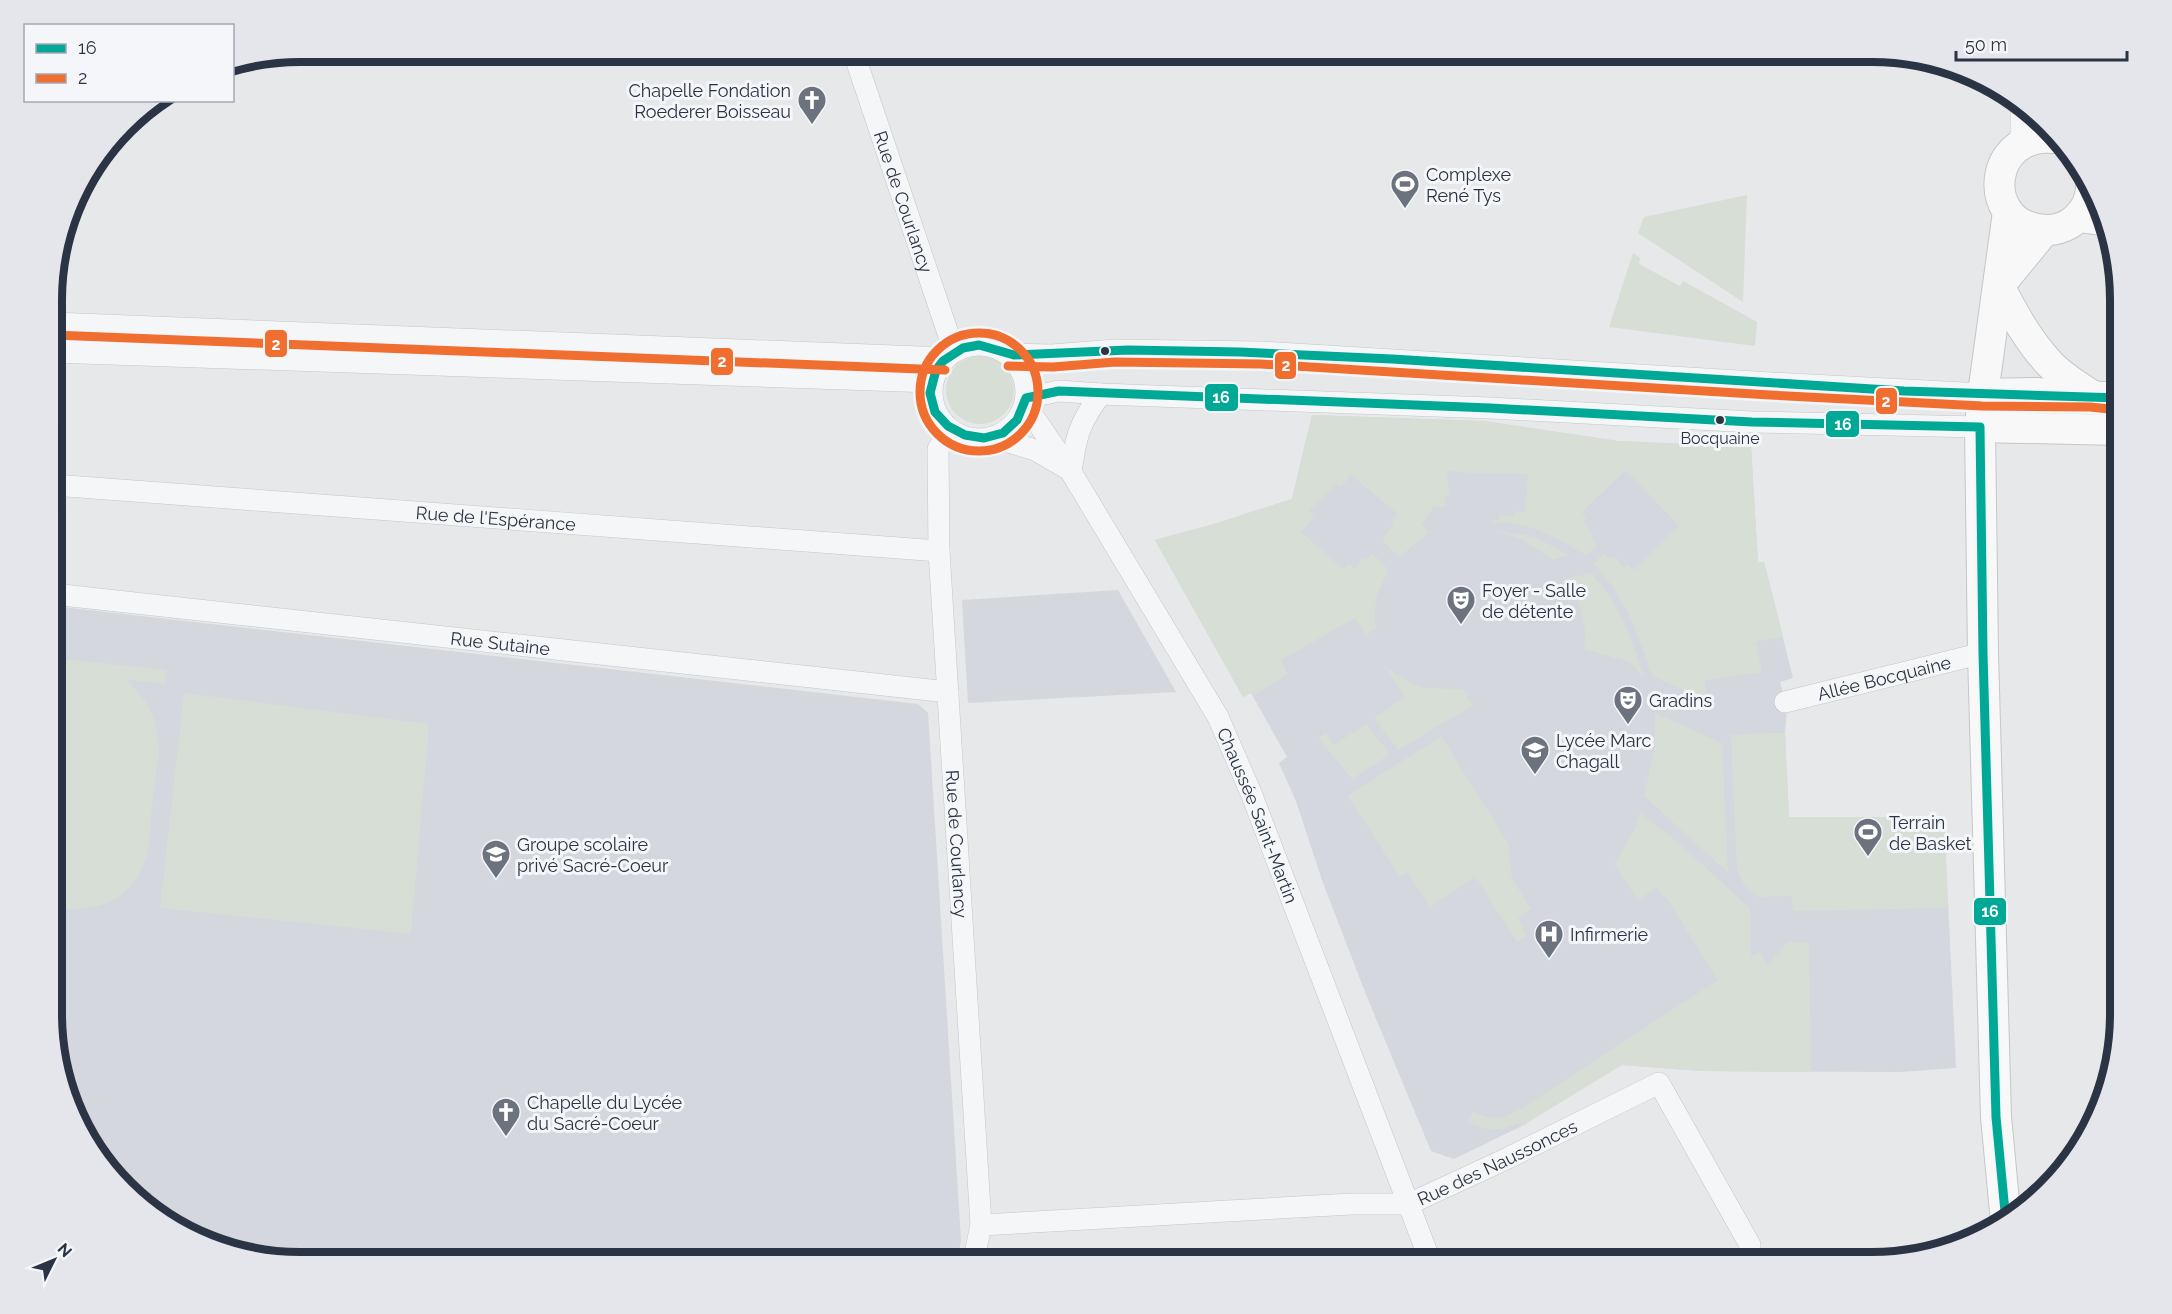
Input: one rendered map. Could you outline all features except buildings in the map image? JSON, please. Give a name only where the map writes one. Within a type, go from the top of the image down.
[{"type":"main road","points":[[2047,138],[2032,139],[2021,144],[2011,152],[2004,163],[1999,188],[2008,212],[2019,222],[2031,228],[2057,229],[2079,217],[2087,206],[2088,200]]},
{"type":"main road","points":[[2005,1212],[1996,1118],[1983,653],[1980,427],[2008,212]]},
{"type":"main road","points":[[2079,217],[2096,219]]},
{"type":"main road","points":[[1999,286],[2045,230]]},
{"type":"main road","points":[[1999,286],[2025,334],[2051,366],[2091,395]]},
{"type":"main road","points":[[1983,394],[2110,397]]},
{"type":"main road","points":[[1980,427],[2110,430]]},
{"type":"street","name":"Rue de Courlancy","points":[[856,62],[949,355]]},
{"type":"street","points":[[2021,114],[2021,144]]},
{"type":"street","points":[[62,323],[949,355],[973,345],[994,347],[1008,354],[1052,355],[1115,350],[1261,352],[1983,394]]},
{"type":"street","points":[[516,367],[517,341]]},
{"type":"street","points":[[62,352],[932,382]]},
{"type":"street","points":[[949,355],[937,369],[932,382],[931,395],[934,408],[950,430],[978,439],[992,437],[1005,431],[1016,421],[1025,401],[1023,374],[1008,354]]},
{"type":"street","points":[[1025,401],[1059,391],[1490,408],[1752,422],[1980,427]]},
{"type":"street","points":[[1071,472],[1075,439],[1087,412],[1101,394]]},
{"type":"street","points":[[1025,401],[1071,472]]},
{"type":"street","name":"Rue de Courlancy","points":[[950,430],[938,449],[939,551],[981,1224],[975,1252]]},
{"type":"street","name":"Chaussée Saint-Martin","points":[[992,437],[1035,450],[1071,472],[1218,717],[1248,785],[1427,1252]]},
{"type":"street","name":"Rue de l'Espérance","points":[[62,486],[939,551]]},
{"type":"street","name":"Rue Sutaine","points":[[62,595],[948,692]]},
{"type":"street","name":"Allée Bocquaine","points":[[1785,702],[1983,653]]},
{"type":"street","name":"Rue des Naussonces","points":[[981,1224],[1351,1204],[1409,1204],[1659,1083],[1750,1245],[1749,1252]]},
{"type":"shaded area","points":[[1747,195],[1743,302],[1638,233],[1644,217]]},
{"type":"shaded area","points":[[1633,253],[1640,258],[1639,264],[1680,286],[1683,281],[1757,322],[1755,346],[1609,327]]},
{"type":"shaded area","points":[[973,356],[987,356],[999,361],[1009,371],[1014,390],[1009,409],[999,419],[987,424],[973,424],[961,419],[951,409],[946,397],[946,383],[951,371],[961,361]]},
{"type":"shaded area","name":"Lycée Marc Chagall","points":[[1312,415],[1484,421],[1618,441],[1751,447],[1758,562],[1764,562],[1793,678],[1780,682],[1787,708],[1785,733],[1789,817],[1944,817],[1956,1068],[1900,1072],[1701,1071],[1622,1065],[1577,1090],[1522,1126],[1454,1159],[1431,1151],[1367,997],[1323,883],[1296,801],[1279,763],[1287,757],[1251,693],[1243,697],[1155,540],[1292,499]]},
{"type":"shaded area","points":[[1312,415],[1484,421],[1618,441],[1751,447],[1758,562],[1764,562],[1783,636],[1756,642],[1762,672],[1705,680],[1706,700],[1652,676],[1642,645],[1622,602],[1593,563],[1605,553],[1610,559],[1615,557],[1624,567],[1627,564],[1634,570],[1679,526],[1626,470],[1582,512],[1586,519],[1583,522],[1594,536],[1591,538],[1597,546],[1585,555],[1542,532],[1518,525],[1493,523],[1493,520],[1499,520],[1499,515],[1515,516],[1515,511],[1525,512],[1528,474],[1447,471],[1449,495],[1444,495],[1446,507],[1434,507],[1422,524],[1429,533],[1399,557],[1383,542],[1385,539],[1383,537],[1394,525],[1391,521],[1397,513],[1351,475],[1341,487],[1336,484],[1309,511],[1314,517],[1301,532],[1343,569],[1349,564],[1355,568],[1363,558],[1366,560],[1372,553],[1389,570],[1377,598],[1376,628],[1366,635],[1355,618],[1281,660],[1288,674],[1253,696],[1251,693],[1243,697],[1155,540],[1292,499]]},
{"type":"shaded area","points":[[1494,530],[1535,537],[1569,555],[1553,560],[1519,538]]},
{"type":"shaded area","points":[[1591,573],[1601,584],[1624,621],[1644,677],[1629,662],[1584,649],[1584,621],[1568,578]]},
{"type":"shaded area","points":[[1118,590],[1176,692],[968,703],[962,600]]},
{"type":"shaded area","name":"Groupe scolaire privé Sacré-Coeur","points":[[62,607],[918,704],[928,713],[961,1241],[958,1252],[284,1252],[253,1248],[223,1240],[194,1228],[167,1212],[131,1183],[102,1147],[86,1120],[74,1091],[66,1061],[62,1030]]},
{"type":"shaded area","points":[[62,659],[167,670],[165,684],[125,679],[146,703],[157,729],[159,751],[146,858],[131,886],[121,895],[97,906],[62,909]]},
{"type":"shaded area","points":[[1385,666],[1403,679],[1422,688],[1462,689],[1473,705],[1398,750],[1374,718],[1405,697]]},
{"type":"shaded area","points":[[184,693],[429,724],[411,934],[160,908]]},
{"type":"shaded area","points":[[1655,713],[1722,743],[1728,873],[1644,796],[1655,746]]},
{"type":"shaded area","points":[[1366,724],[1390,754],[1352,779],[1318,738],[1326,732],[1334,745]]},
{"type":"shaded area","name":"Terrain de Basket","points":[[1785,733],[1789,817],[1944,817],[1948,908],[1793,911],[1792,896],[1758,897],[1744,885],[1737,869],[1731,735]]},
{"type":"shaded area","points":[[1441,736],[1508,843],[1512,879],[1531,909],[1518,919],[1527,936],[1517,942],[1475,876],[1431,907],[1407,872],[1400,877],[1348,796]]},
{"type":"shaded area","points":[[1640,813],[1674,839],[1750,908],[1751,957],[1760,952],[1768,965],[1788,942],[1809,943],[1811,1072],[1701,1071],[1622,1065],[1522,1126],[1521,1122],[1494,1130],[1468,1122],[1473,1111],[1494,1118],[1516,1112],[1718,980],[1666,897],[1664,898],[1657,887],[1638,900],[1614,864],[1635,829]]},
{"type":"shaded area","points":[[1852,1248],[1852,1252],[1831,1252]]},
{"type":"transit line","name":"2","points":[[979,333],[1002,338],[1021,350],[1033,369],[1038,392],[1033,415],[1021,434],[1002,446],[979,451],[956,446],[937,434],[925,415],[920,392],[925,369],[937,350],[956,338],[979,333]]},
{"type":"transit line","name":"2","points":[[62,335],[945,370]]},
{"type":"transit line","name":"16","points":[[2005,1212],[1996,1117],[1983,653],[1980,427],[1752,422],[1490,408],[1059,391],[1026,398],[1017,420],[1003,433],[984,438],[965,435],[948,426],[935,412],[930,393],[936,370],[943,361],[963,348],[979,345],[1014,355],[1128,350],[1240,352],[1392,359],[1904,391],[2110,398]]},
{"type":"transit line","name":"2","points":[[1008,366],[1053,367],[1115,362],[1261,364],[1770,395],[1982,406],[2110,409]]},
{"type":"place","name":"Chapelle Fondation Roederer Boisseau","points":[[812,126]]},
{"type":"place","name":"Complexe René Tys","points":[[1405,210]]},
{"type":"place","name":"Bocquaine","points":[[1720,420]]},
{"type":"place","name":"Foyer - Salle de détente","points":[[1461,626]]},
{"type":"place","name":"Gradins","points":[[1628,726]]},
{"type":"place","name":"Lycée Marc Chagall","points":[[1535,776]]},
{"type":"place","name":"Terrain de Basket","points":[[1868,858]]},
{"type":"place","name":"Groupe scolaire privé Sacré-Coeur","points":[[496,880]]},
{"type":"place","name":"Infirmerie","points":[[1549,960]]},
{"type":"place","name":"Chapelle du Lycée du Sacré-Coeur","points":[[506,1138]]}]
